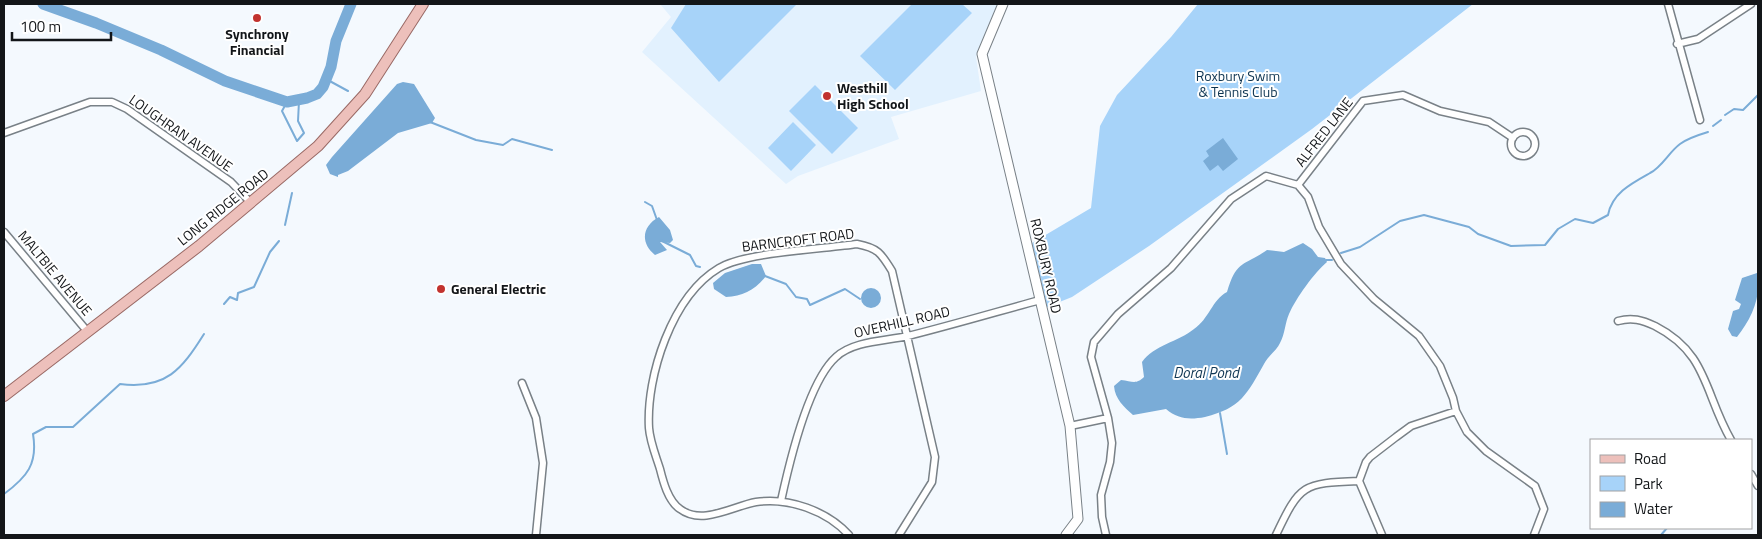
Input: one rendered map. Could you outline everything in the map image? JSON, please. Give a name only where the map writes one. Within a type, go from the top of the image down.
[{"type":"main road","name":"LONG RIDGE ROAD","points":[[4,396],[251,203],[318,146],[352,110],[376,78],[423,4]]},
{"type":"street","name":"ROXBURY ROAD","points":[[1003,4],[982,54],[1070,426],[1078,519],[1066,535]]},
{"type":"street","points":[[1668,4],[1677,44],[1700,120]]},
{"type":"street","points":[[1677,44],[1698,39],[1751,4]]},
{"type":"street","name":"ALFRED LANE","points":[[1298,185],[1363,101],[1403,95],[1440,111],[1489,122],[1513,138]]},
{"type":"street","name":"LOUGHRAN AVENUE","points":[[4,133],[84,104],[112,102],[127,109],[231,182],[251,203]]},
{"type":"street","points":[[1106,535],[1102,517],[1101,495],[1110,462],[1112,443],[1108,418],[1090,357],[1094,342],[1118,314],[1171,268],[1231,199],[1266,176],[1298,185],[1308,197],[1319,226],[1341,264],[1374,299],[1420,336],[1440,366],[1453,398],[1456,411],[1475,441],[1535,486],[1544,508],[1534,535]]},
{"type":"street","name":"MALTBIE AVENUE","points":[[4,232],[87,331]]},
{"type":"street","name":"BARNCROFT ROAD","points":[[849,535],[840,525],[821,514],[781,501],[756,502],[711,515],[693,514],[679,509],[665,486],[649,430],[649,400],[659,355],[677,313],[698,286],[718,268],[738,260],[857,244],[872,247],[883,255],[892,271],[935,457],[932,482],[899,535]]},
{"type":"street","name":"OVERHILL ROAD","points":[[781,501],[792,449],[821,377],[835,357],[850,348],[908,336],[1040,300]]},
{"type":"street","points":[[1618,322],[1630,318],[1650,324],[1674,336],[1690,352],[1701,370],[1713,405],[1730,439]]},
{"type":"street","points":[[522,383],[536,418],[543,463],[536,535]]},
{"type":"street","points":[[1382,535],[1359,481],[1366,462],[1370,456],[1411,426],[1456,411]]},
{"type":"street","points":[[1070,426],[1108,418]]},
{"type":"street","points":[[1276,535],[1295,497],[1307,487],[1326,482],[1359,481]]},
{"type":"shaded area","name":"Westhill High School","points":[[660,4],[999,4],[976,57],[981,91],[891,117],[899,139],[798,176],[786,184],[642,52],[671,17]]},
{"type":"green space","points":[[686,4],[796,5],[719,82],[671,28]]},
{"type":"green space","points":[[912,4],[962,4],[972,13],[895,90],[860,56]]},
{"type":"green space","name":"Roxbury Swim & Tennis Club","points":[[1198,4],[1473,4],[1312,129],[1149,246],[1072,297],[1047,307],[1032,243],[1091,208],[1100,126],[1117,95],[1171,37]]},
{"type":"green space","points":[[815,85],[858,128],[832,154],[789,111]]},
{"type":"green space","points":[[793,122],[816,145],[791,171],[768,148]]},
{"type":"water","points":[[403,82],[414,84],[435,118],[432,123],[398,133],[348,171],[338,175],[338,177],[330,174],[326,165],[332,157],[397,84]]},
{"type":"water","points":[[1223,138],[1238,159],[1223,171],[1218,165],[1210,171],[1203,161],[1209,156],[1206,151]]},
{"type":"water","points":[[659,217],[670,230],[673,240],[670,243],[660,242],[667,250],[655,255],[647,245],[645,235],[649,225]]},
{"type":"water","name":"Doral Pond","points":[[1303,243],[1312,249],[1318,257],[1325,258],[1327,262],[1311,279],[1296,301],[1289,314],[1279,346],[1266,361],[1253,384],[1242,398],[1227,409],[1205,417],[1194,418],[1179,417],[1166,409],[1133,415],[1123,406],[1116,395],[1114,386],[1121,380],[1134,382],[1144,377],[1142,362],[1147,356],[1199,325],[1222,295],[1227,292],[1234,274],[1242,265],[1267,250],[1284,252]]},
{"type":"water","points":[[752,264],[761,264],[766,276],[753,289],[743,294],[726,297],[714,289],[713,283],[725,273]]},
{"type":"water","points":[[1757,273],[1757,299],[1751,315],[1737,337],[1732,336],[1728,329],[1733,311],[1739,309],[1741,304],[1735,300],[1742,278]]},
{"type":"water","points":[[871,288],[878,291],[881,298],[878,305],[871,308],[864,305],[861,298],[864,291]]},
{"type":"waterway","points":[[43,4],[96,23],[161,50],[225,81],[287,102],[317,94],[323,87],[331,67],[336,41],[351,4]]},
{"type":"waterway","points":[[326,79],[348,91]]},
{"type":"waterway","points":[[1725,115],[1734,109],[1743,110],[1758,95]]},
{"type":"waterway","points":[[297,141],[304,133],[298,121],[299,101]]},
{"type":"waterway","points":[[287,102],[282,111],[297,141]]},
{"type":"waterway","points":[[1713,126],[1721,120]]},
{"type":"waterway","points":[[430,122],[476,140],[503,145],[512,139],[552,150]]},
{"type":"waterway","points":[[1341,253],[1360,247],[1400,221],[1424,215],[1469,227],[1478,234],[1511,246],[1545,245],[1558,229],[1575,219],[1593,223],[1608,215],[1610,207],[1624,190],[1654,170],[1683,142],[1708,132]]},
{"type":"waterway","points":[[285,225],[292,193]]},
{"type":"waterway","points":[[645,202],[652,206],[657,220]]},
{"type":"waterway","points":[[660,240],[690,255],[696,266],[700,267]]},
{"type":"waterway","points":[[224,304],[230,297],[237,300],[238,293],[254,287],[270,252],[279,241]]},
{"type":"waterway","points":[[1326,260],[1332,260]]},
{"type":"waterway","points":[[765,276],[786,284],[796,297],[807,299],[810,305],[845,289],[860,299]]},
{"type":"waterway","points":[[4,494],[19,482],[29,469],[34,454],[33,434],[46,427],[73,427],[120,384],[149,384],[161,380],[180,367],[204,334]]},
{"type":"waterway","points":[[1220,413],[1227,454]]},
{"type":"waterway","points":[[1661,535],[1666,529]]},
{"type":"place","name":"Synchrony Financial","points":[[257,18]]},
{"type":"place","name":"Westhill High School","points":[[827,96]]},
{"type":"place","name":"General Electric","points":[[441,289]]}]
